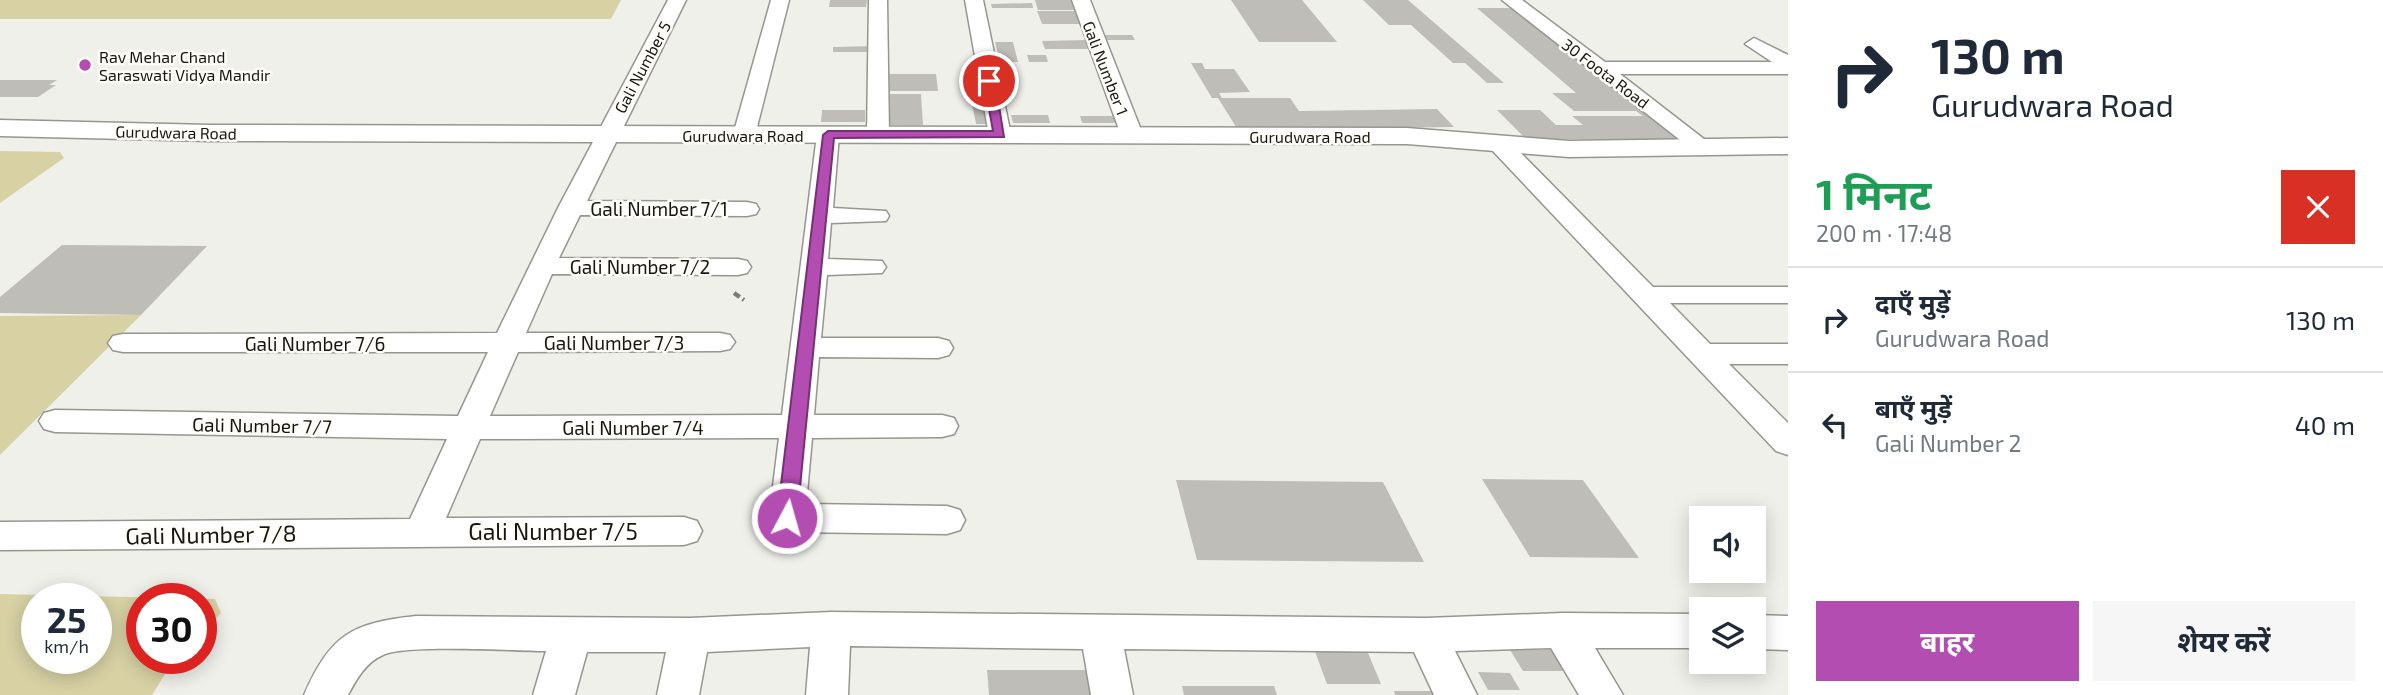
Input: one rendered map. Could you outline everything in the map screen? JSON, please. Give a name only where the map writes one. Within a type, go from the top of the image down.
[{"type":"street","name":"Gali Number 5","points":[[422,531],[542,266],[677,0]]},
{"type":"street","points":[[744,135],[780,0]]},
{"type":"street","points":[[878,0],[878,135]]},
{"type":"street","points":[[974,0],[1000,135]]},
{"type":"street","name":"Gali Number 1","points":[[1081,0],[1132,135]]},
{"type":"street","name":"30 Foota Road","points":[[1511,0],[1702,146]]},
{"type":"street","points":[[1755,44],[1788,66]]},
{"type":"street","points":[[1671,46],[1705,68]]},
{"type":"street","points":[[1600,68],[1788,66]]},
{"type":"street","name":"Gurudwara Road","points":[[0,128],[210,133],[1407,136],[1569,149],[1788,146]]},
{"type":"street","points":[[828,135],[787,518],[947,520]]},
{"type":"street","points":[[1499,144],[1701,354],[1774,414],[1788,443]]},
{"type":"street","name":"Gali Number 7/1","points":[[570,208],[747,209]]},
{"type":"street","points":[[820,215],[877,216]]},
{"type":"street","name":"Gali Number 7/2","points":[[542,266],[738,267]]},
{"type":"street","points":[[814,267],[873,267]]},
{"type":"street","points":[[1644,295],[1788,295]]},
{"type":"street","name":"Gali Number 7/3","points":[[508,342],[720,342]]},
{"type":"street","name":"Gali Number 7/6","points":[[123,343],[508,342]]},
{"type":"street","points":[[805,347],[938,348]]},
{"type":"street","points":[[1701,354],[1788,354]]},
{"type":"street","name":"Gali Number 7/7","points":[[55,421],[469,428]]},
{"type":"street","name":"Gali Number 7/4","points":[[469,428],[942,426]]},
{"type":"street","name":"Gali Number 7/5","points":[[422,531],[684,531]]},
{"type":"street","name":"Gali Number 7/8","points":[[0,536],[422,531]]},
{"type":"street","points":[[827,695],[831,629]]},
{"type":"street","points":[[325,695],[346,660],[374,638],[416,633],[690,635],[831,629],[1426,635],[1562,630],[1689,631]]},
{"type":"street","points":[[1100,630],[1112,695]]},
{"type":"street","points":[[1562,630],[1602,695]]},
{"type":"street","points":[[1766,632],[1788,632]]},
{"type":"street","points":[[554,695],[572,634]]},
{"type":"street","points":[[678,695],[690,635]]},
{"type":"street","points":[[1426,635],[1456,695]]},
{"type":"shaded area","points":[[0,0],[621,0],[611,19],[0,19]]},
{"type":"shaded area","points":[[0,151],[60,152],[64,158],[0,203]]},
{"type":"shaded area","points":[[141,315],[0,455],[0,316]]},
{"type":"shaded area","points":[[0,594],[21,594],[21,674],[112,674],[112,597],[126,597],[126,674],[165,674],[152,695],[0,695]]},
{"type":"building","points":[[830,0],[867,0],[866,7],[829,7]]},
{"type":"building","points":[[1035,0],[1074,0],[1078,10],[1038,10]]},
{"type":"building","points":[[1231,0],[1302,0],[1337,42],[1259,42]]},
{"type":"building","points":[[1363,0],[1408,0],[1504,83],[1487,83],[1465,63],[1453,63],[1411,25],[1389,25]]},
{"type":"building","points":[[1032,3],[1033,8],[992,8],[991,4]]},
{"type":"building","points":[[1477,8],[1512,8],[1682,140],[1526,139],[1497,110],[1540,110],[1556,125],[1583,125],[1572,116],[1643,116],[1636,111],[1574,111],[1552,93],[1576,93]]},
{"type":"building","points":[[1037,11],[1080,11],[1086,24],[1042,24]]},
{"type":"building","points":[[1103,35],[1132,35],[1135,40],[1105,40]]},
{"type":"building","points":[[1087,40],[1091,49],[1045,49],[1042,41]]},
{"type":"building","points":[[995,42],[1013,42],[1018,62],[1000,62]]},
{"type":"building","points":[[875,46],[875,52],[833,52],[833,47]]},
{"type":"building","points":[[1027,55],[1046,55],[1048,62],[1029,62]]},
{"type":"building","points":[[1191,63],[1202,63],[1205,69],[1234,69],[1250,92],[1219,93],[1222,98],[1290,98],[1299,111],[1437,109],[1454,127],[1238,130],[1218,98],[1212,98]]},
{"type":"building","points":[[889,74],[936,74],[938,91],[889,91]]},
{"type":"building","points":[[0,80],[57,80],[49,85],[56,85],[38,97],[0,97]]},
{"type":"building","points":[[888,94],[921,94],[923,125],[888,125]]},
{"type":"building","points":[[972,104],[988,104],[991,124],[976,124]]},
{"type":"building","points":[[822,110],[865,110],[865,122],[821,122]]},
{"type":"building","points":[[1011,115],[1048,115],[1050,123],[1013,123]]},
{"type":"building","points":[[1080,116],[1113,116],[1116,123],[1082,123]]},
{"type":"building","points":[[62,245],[207,246],[141,315],[0,313],[0,297]]},
{"type":"building","points":[[1482,479],[1583,480],[1639,558],[1530,557]]},
{"type":"building","points":[[1176,480],[1383,482],[1424,562],[1197,560]]},
{"type":"building","points":[[1313,646],[1365,646],[1381,684],[1327,684]]},
{"type":"building","points":[[1510,650],[1562,650],[1575,671],[1523,671]]},
{"type":"building","points":[[987,670],[1089,670],[1094,695],[989,695]]},
{"type":"building","points":[[1478,672],[1510,673],[1520,690],[1488,690]]},
{"type":"building","points":[[1182,686],[1274,686],[1277,695],[1184,695]]},
{"type":"building","points":[[1394,691],[1449,691],[1451,695],[1395,695]]},
{"type":"place","name":"Rav Mehar Chand Saraswati Vidya Mandir","points":[[85,65]]},
{"type":"route","points":[[787,518],[828,135],[1000,135],[989,81]]}]
